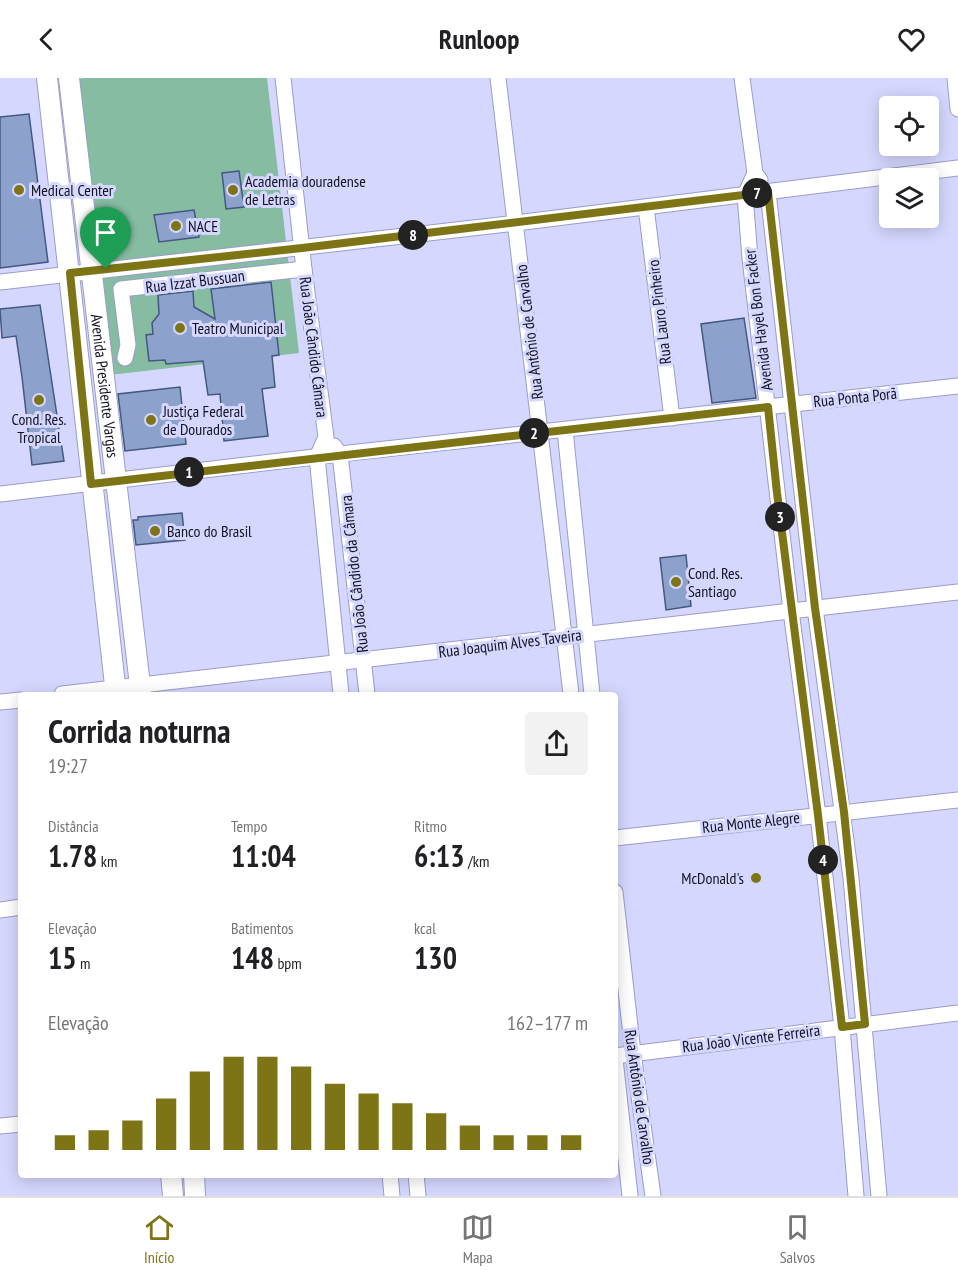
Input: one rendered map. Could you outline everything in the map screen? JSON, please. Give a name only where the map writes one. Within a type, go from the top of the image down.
[{"type":"main road","name":"Avenida Presidente Vargas","points":[[47,78],[115,691]]},
{"type":"main road","name":"Avenida Presidente Vargas","points":[[69,78],[140,690]]},
{"type":"main road","points":[[171,1178],[172,1196]]},
{"type":"main road","points":[[194,1178],[195,1196]]},
{"type":"street","name":"Rua João Cândido Câmara","points":[[283,78],[304,269],[326,436],[340,454]]},
{"type":"street","name":"Rua Antônio de Carvalho","points":[[498,78],[571,692]]},
{"type":"street","points":[[742,78],[754,172],[768,192],[815,608],[844,812],[879,1196]]},
{"type":"street","points":[[955,78],[958,110]]},
{"type":"street","name":"Rua Izzat Bussuan","points":[[0,282],[516,223],[958,168]]},
{"type":"street","points":[[745,195],[754,172]]},
{"type":"street","name":"Avenida Hayel Bon Facker","points":[[745,195],[750,258],[791,611],[818,815],[842,1027],[856,1196]]},
{"type":"street","name":"Rua Lauro Pinheiro","points":[[646,207],[672,418]]},
{"type":"street","name":"Rua Izzat Bussuan","points":[[246,254],[268,272]]},
{"type":"street","name":"Rua Izzat Bussuan","points":[[121,289],[131,282],[138,266]]},
{"type":"street","name":"Rua Izzat Bussuan","points":[[94,292],[304,269]]},
{"type":"street","points":[[121,289],[128,345],[125,358]]},
{"type":"street","name":"Rua Ponta Porã","points":[[0,494],[958,386]]},
{"type":"street","points":[[565,430],[584,634],[592,692]]},
{"type":"street","name":"Rua João Cândido Câmara","points":[[326,436],[317,457],[341,692]]},
{"type":"street","name":"Rua João Cândido da Câmara","points":[[340,454],[367,692]]},
{"type":"street","name":"Rua Joaquim Alves Taveira","points":[[97,692],[140,690],[338,663],[958,592]]},
{"type":"street","points":[[0,702],[18,700]]},
{"type":"street","name":"Rua Monte Alegre","points":[[618,838],[958,800]]},
{"type":"street","points":[[0,910],[18,907]]},
{"type":"street","name":"Rua Antônio de Carvalho","points":[[618,918],[633,1053],[653,1196]]},
{"type":"street","name":"Rua João Vicente Ferreira","points":[[618,1056],[958,1013]]},
{"type":"street","name":"Rua Antônio de Carvalho","points":[[618,1085],[630,1196]]},
{"type":"street","points":[[0,1126],[18,1124]]},
{"type":"street","points":[[390,1178],[392,1196]]},
{"type":"street","points":[[416,1178],[418,1196]]},
{"type":"green space","points":[[267,78],[299,353],[110,375],[77,79]]},
{"type":"building","name":"Medical Center","points":[[29,114],[48,262],[0,268],[0,117]]},
{"type":"building","name":"Academia douradense de Letras","points":[[239,171],[244,207],[226,209],[222,173]]},
{"type":"building","name":"NACE","points":[[194,210],[199,237],[159,242],[154,215]]},
{"type":"building","points":[[271,282],[279,355],[272,356],[275,387],[262,389],[268,436],[224,441],[220,394],[208,395],[203,361],[166,364],[165,360],[149,361],[146,335],[153,334],[152,323],[159,314],[158,295],[193,291],[194,307],[215,319],[211,289]]},
{"type":"building","points":[[40,305],[64,461],[32,465],[16,336],[2,338],[0,309]]},
{"type":"building","points":[[744,318],[756,398],[712,403],[701,324]]},
{"type":"building","name":"Justiça Federal de Dourados","points":[[180,387],[186,444],[125,451],[118,394]]},
{"type":"building","name":"Banco do Brasil","points":[[182,513],[185,540],[136,545],[133,520],[138,520],[138,517]]},
{"type":"building","name":"Cond. Res. Santiago","points":[[686,555],[691,606],[666,610],[660,558]]},
{"type":"place","name":"Medical Center","points":[[19,190]]},
{"type":"place","name":"Academia douradense de Letras","points":[[233,190]]},
{"type":"place","name":"NACE","points":[[176,226]]},
{"type":"place","name":"Teatro Municipal","points":[[180,328]]},
{"type":"place","name":"Cond. Res. Tropical","points":[[39,400]]},
{"type":"place","name":"Justiça Federal de Dourados","points":[[151,420]]},
{"type":"place","name":"Banco do Brasil","points":[[155,531]]},
{"type":"place","name":"Cond. Res. Santiago","points":[[676,582]]},
{"type":"place","name":"McDonald's","points":[[756,878]]},
{"type":"route","points":[[768,192],[815,608],[844,812],[865,1024],[842,1027],[768,407],[91,484],[70,273],[106,269],[768,192]]}]
